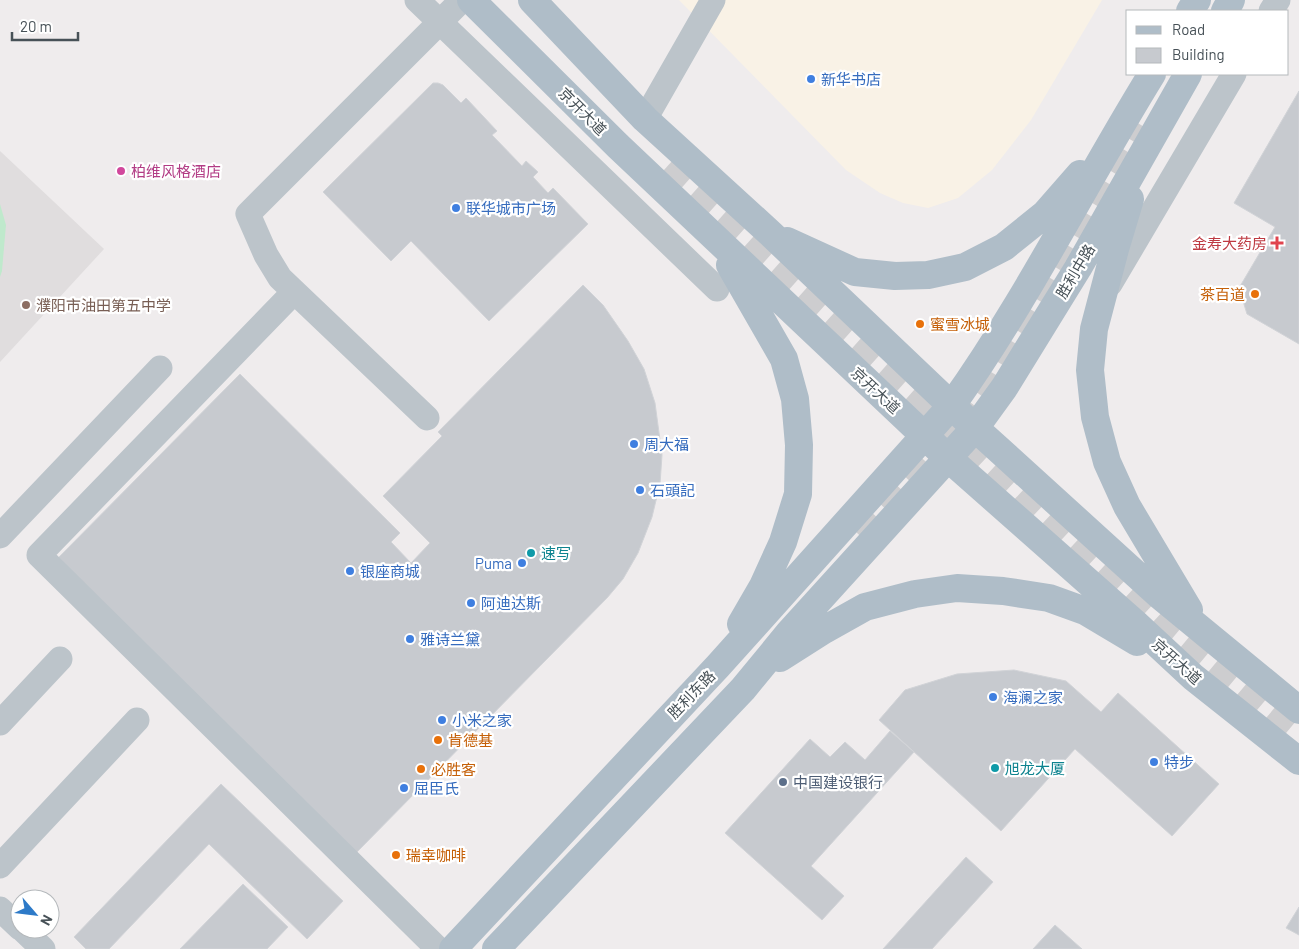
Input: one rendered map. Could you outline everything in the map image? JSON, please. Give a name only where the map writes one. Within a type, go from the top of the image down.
[{"type":"main road","name":"京开大道","points":[[471,0],[618,146],[948,458],[1193,677],[1299,761]]},
{"type":"main road","points":[[532,0],[645,119],[771,234],[975,428],[1159,595],[1299,710]]},
{"type":"main road","points":[[771,234],[856,272],[895,276],[928,275],[965,267],[1004,247],[1045,214],[1084,170],[1151,75]]},
{"type":"main road","name":"胜利中路","points":[[948,458],[975,428],[1004,388],[1078,268],[1187,75]]},
{"type":"main road","points":[[925,436],[952,405],[982,363],[1052,246],[1137,97]]},
{"type":"main road","points":[[1160,122],[1128,203],[1094,329],[1090,370],[1095,417],[1107,462],[1127,506],[1150,548],[1203,633]]},
{"type":"main road","points":[[715,238],[784,359],[795,399],[799,446],[798,494],[783,542],[762,586],[718,666]]},
{"type":"main road","name":"胜利东路","points":[[453,949],[718,666],[925,436]]},
{"type":"main road","points":[[496,949],[742,689],[789,633],[948,458]]},
{"type":"main road","points":[[742,689],[788,652],[865,607],[915,594],[956,588],[1003,591],[1049,598],[1085,611],[1193,677]]},
{"type":"street","points":[[417,0],[717,289]]},
{"type":"street","points":[[427,418],[280,278],[266,255],[248,214],[462,0]]},
{"type":"street","points":[[645,119],[713,0]]},
{"type":"street","points":[[1103,294],[1233,75]]},
{"type":"street","points":[[294,292],[39,555],[438,949]]},
{"type":"street","points":[[0,536],[160,368]]},
{"type":"street","points":[[0,723],[60,659]]},
{"type":"street","points":[[0,866],[137,720]]},
{"type":"street","points":[[0,909],[10,918]]},
{"type":"street","points":[[33,939],[43,949]]},
{"type":"shaded area","points":[[679,0],[1102,0],[1031,120],[992,170],[958,198],[928,208],[903,203],[880,193],[846,170]]},
{"type":"shaded area","name":"濮阳市油田第五中学","points":[[0,151],[104,249],[0,362]]},
{"type":"green space","points":[[0,204],[6,225],[0,277]]},
{"type":"building","name":"联华城市广场","points":[[433,83],[443,85],[461,103],[466,98],[497,131],[492,135],[522,166],[526,161],[538,172],[533,177],[548,193],[553,188],[588,224],[489,321],[411,241],[391,261],[323,192]]},
{"type":"building","points":[[1299,91],[1299,344],[1247,314],[1239,288],[1275,227],[1234,203]]},
{"type":"building","name":"银座商城","points":[[583,285],[603,305],[628,341],[644,369],[655,403],[662,455],[660,484],[652,517],[638,553],[623,579],[607,598],[356,853],[58,558],[240,374],[400,533],[391,542],[411,563],[430,543],[383,496],[442,436],[438,432]]},
{"type":"building","name":"旭龙大厦","points":[[1014,670],[1066,681],[1101,712],[1118,693],[1219,784],[1172,836],[1075,749],[1001,831],[879,720],[905,690],[957,674]]},
{"type":"building","points":[[890,731],[914,752],[811,866],[844,896],[822,920],[725,833],[810,739],[830,757],[845,742],[865,760]]},
{"type":"building","points":[[221,784],[343,901],[307,939],[209,844],[109,949],[86,949],[74,937]]},
{"type":"building","points":[[966,857],[993,882],[932,949],[883,949]]},
{"type":"building","points":[[243,884],[288,927],[267,949],[180,949]]},
{"type":"building","points":[[1299,907],[1299,935],[1286,928]]},
{"type":"building","points":[[1055,925],[1082,949],[1033,949]]},
{"type":"tunnel","points":[[856,532],[953,427],[990,377],[1141,125]]},
{"type":"tunnel","points":[[664,170],[953,427],[1167,626],[1299,736]]},
{"type":"place","name":"新华书店","points":[[811,79]]},
{"type":"place","name":"柏维风格酒店","points":[[121,171]]},
{"type":"place","name":"联华城市广场","points":[[456,208]]},
{"type":"place","name":"金寿大药房","points":[[1277,243]]},
{"type":"place","name":"茶百道","points":[[1255,294]]},
{"type":"place","name":"濮阳市油田第五中学","points":[[26,305]]},
{"type":"place","name":"蜜雪冰城","points":[[920,324]]},
{"type":"place","name":"周大福","points":[[634,444]]},
{"type":"place","name":"石頭記","points":[[640,490]]},
{"type":"place","name":"速写","points":[[531,553]]},
{"type":"place","name":"Puma","points":[[522,563]]},
{"type":"place","name":"银座商城","points":[[350,571]]},
{"type":"place","name":"阿迪达斯","points":[[471,603]]},
{"type":"place","name":"雅诗兰黛","points":[[410,639]]},
{"type":"place","name":"海澜之家","points":[[993,697]]},
{"type":"place","name":"小米之家","points":[[442,720]]},
{"type":"place","name":"肯德基","points":[[438,740]]},
{"type":"place","name":"特步","points":[[1154,762]]},
{"type":"place","name":"旭龙大厦","points":[[995,768]]},
{"type":"place","name":"必胜客","points":[[421,769]]},
{"type":"place","name":"中国建设银行","points":[[783,782]]},
{"type":"place","name":"屈臣氏","points":[[404,788]]},
{"type":"place","name":"瑞幸咖啡","points":[[396,855]]}]
